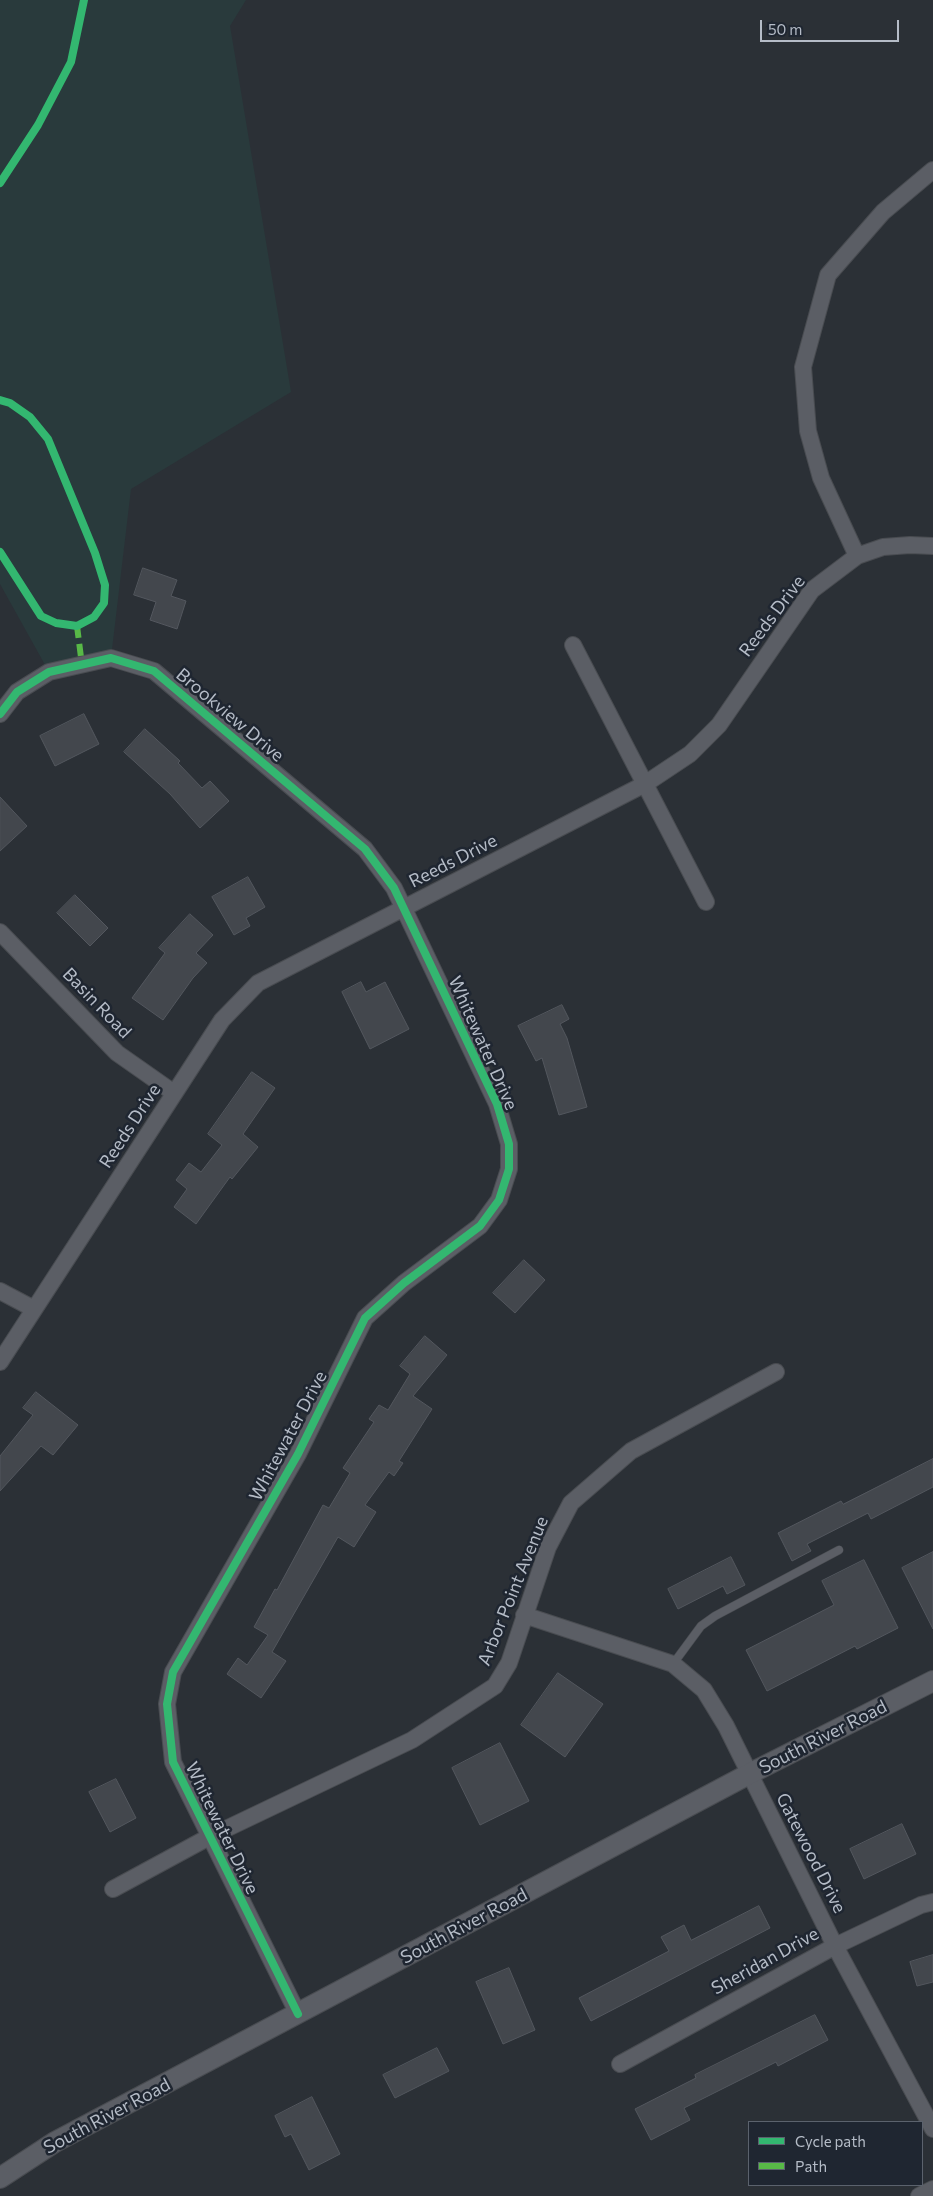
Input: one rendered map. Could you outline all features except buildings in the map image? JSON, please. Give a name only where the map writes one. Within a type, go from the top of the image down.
[{"type":"street","points":[[857,556],[821,478],[808,431],[803,367],[828,275],[883,212],[933,170]]},
{"type":"street","name":"Reeds Drive","points":[[0,1362],[222,1020],[258,983],[645,784],[690,754],[719,725],[812,590],[857,556],[883,547],[933,546]]},
{"type":"street","points":[[573,645],[706,902]]},
{"type":"street","name":"Brookview Drive","points":[[0,714],[17,692],[49,672],[111,658],[154,671],[366,849],[394,888],[404,909]]},
{"type":"street","name":"Whitewater Drive","points":[[298,2014],[172,1762],[167,1704],[173,1672],[298,1454],[365,1318],[404,1283],[480,1226],[499,1200],[509,1169],[509,1144],[498,1104],[404,909]]},
{"type":"street","name":"Basin Road","points":[[0,932],[117,1053],[174,1094]]},
{"type":"street","points":[[0,1291],[34,1309]]},
{"type":"street","name":"Arbor Point Avenue","points":[[113,1889],[210,1837],[412,1740],[495,1686],[509,1663],[548,1547],[571,1503],[631,1451],[776,1372]]},
{"type":"street","name":"Gatewood Drive","points":[[524,1615],[673,1664],[704,1690],[726,1726],[835,1946],[933,2128]]},
{"type":"street","name":"South River Road","points":[[0,2178],[55,2142],[749,1774],[933,1681]]},
{"type":"street","name":"Sheridan Drive","points":[[620,2064],[835,1946],[921,1905],[933,1902]]},
{"type":"street","points":[[919,2196],[933,2189]]},
{"type":"lane","points":[[673,1664],[693,1635],[701,1626],[715,1616],[839,1550]]},
{"type":"shaded area","points":[[0,0],[246,0],[230,26],[291,392],[131,489],[111,658],[49,672],[0,584]]},
{"type":"marked path","points":[[77,626],[82,665]]},
{"type":"cycle path","points":[[0,183],[38,125],[71,62],[84,0]]},
{"type":"cycle path","points":[[0,400],[10,403],[30,417],[48,439],[95,553],[105,585],[104,603],[94,617],[77,626],[56,623],[41,616],[0,552]]},
{"type":"cycle path","points":[[0,714],[17,692],[49,672],[111,658],[154,671],[365,849],[394,888],[497,1104],[509,1144],[509,1169],[499,1200],[480,1226],[404,1283],[365,1318],[298,1454],[173,1672],[167,1704],[173,1762],[298,2014]]}]
